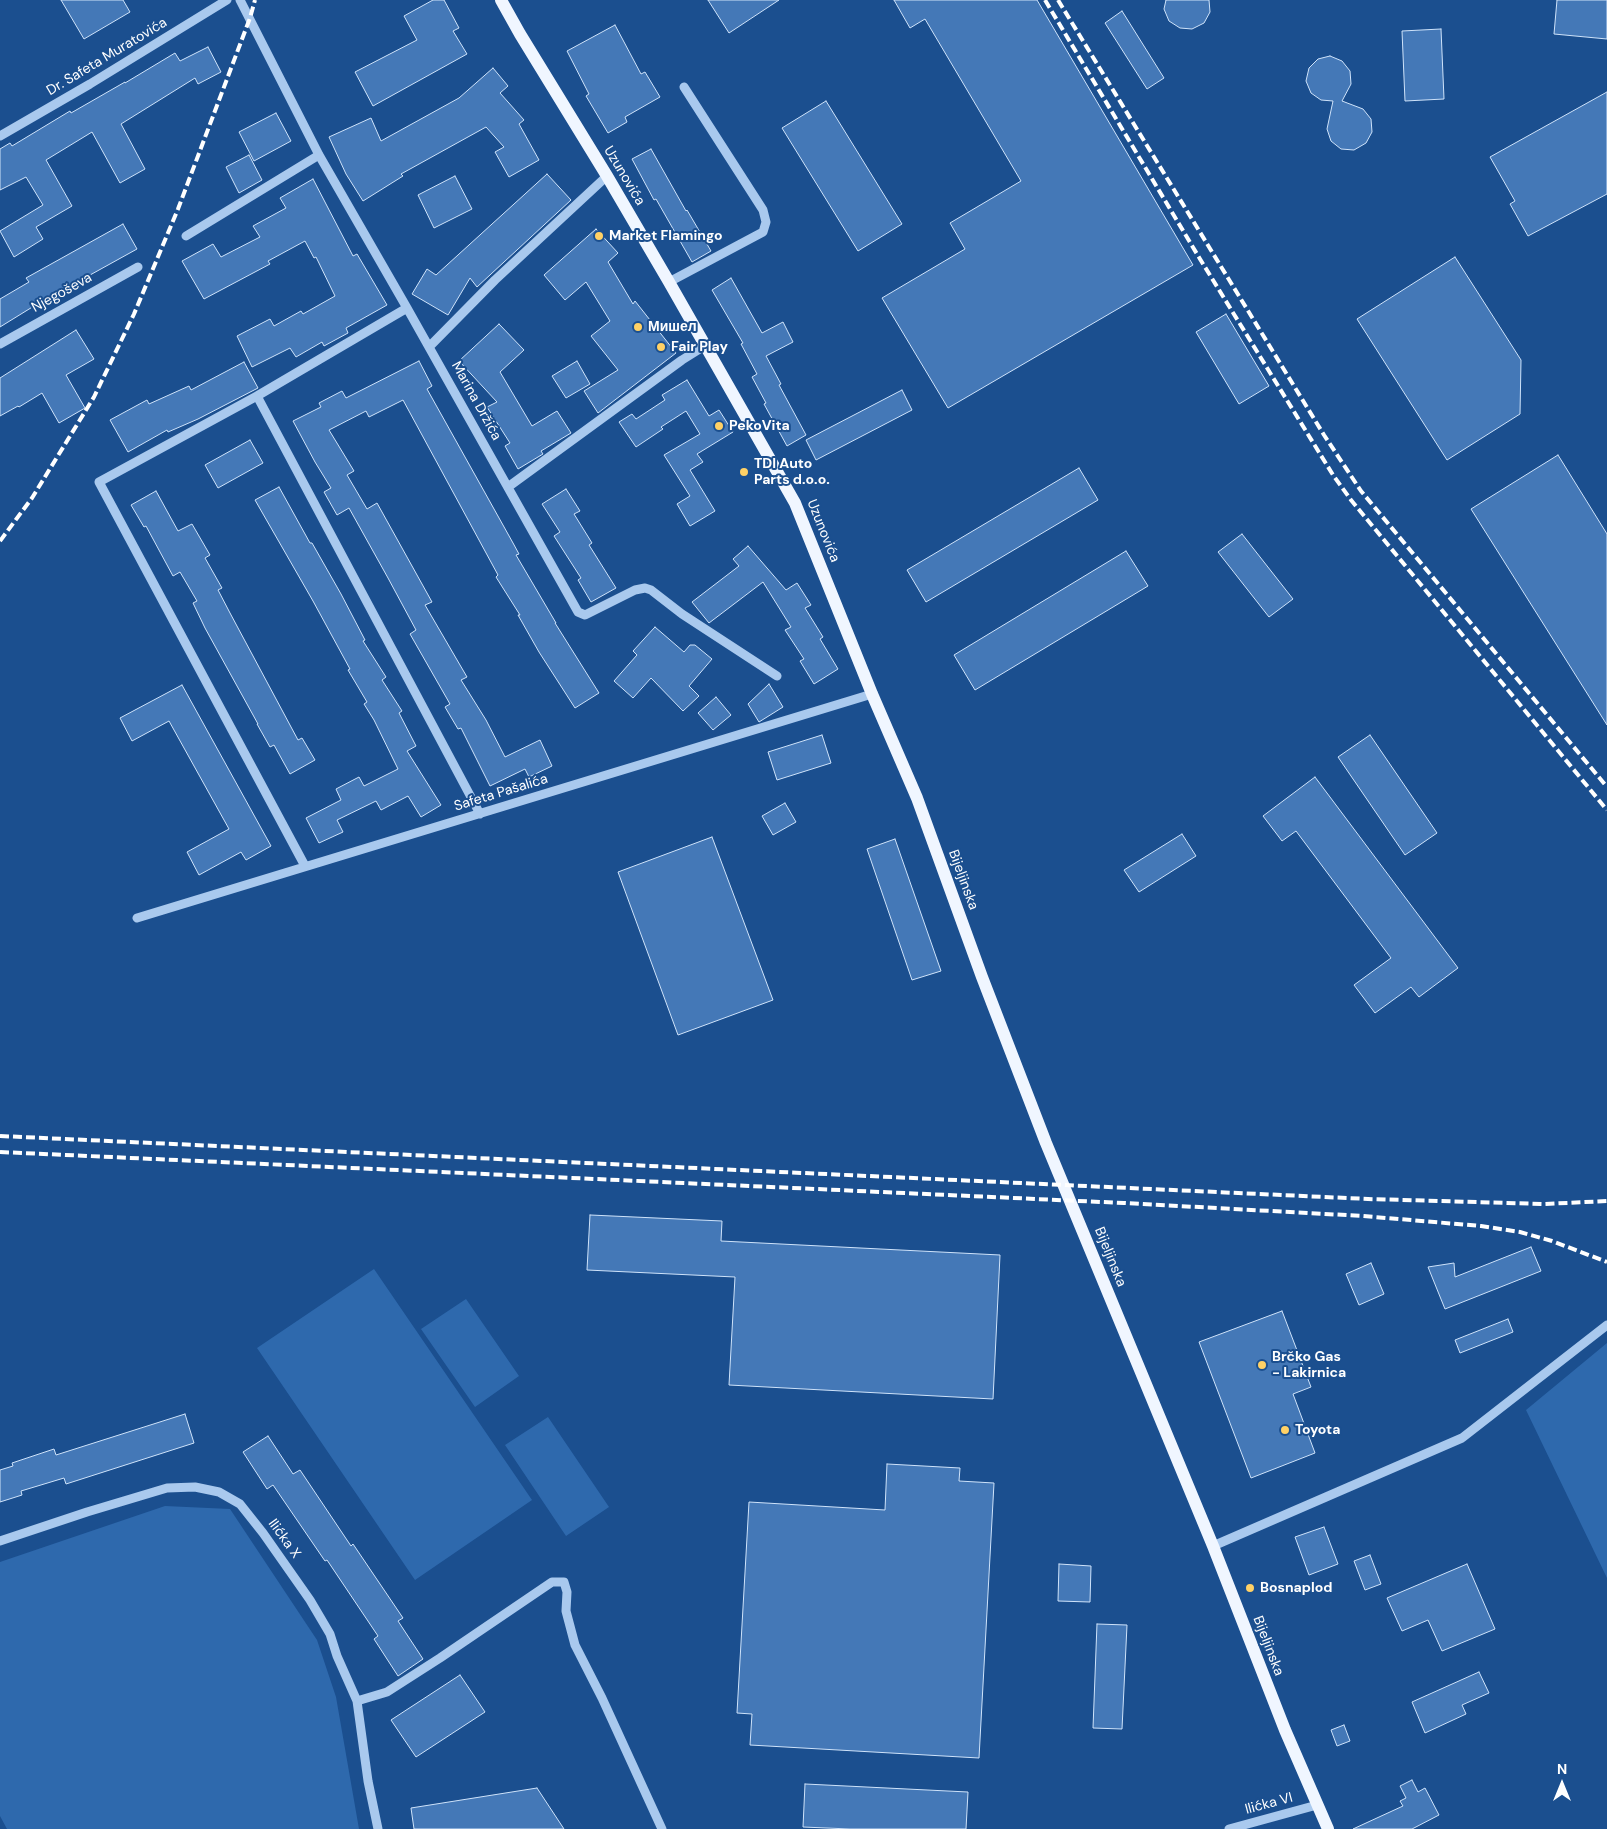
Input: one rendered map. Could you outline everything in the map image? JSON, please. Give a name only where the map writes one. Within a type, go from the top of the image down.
[{"type":"main road","name":"Uzunovića","points":[[502,0],[520,34],[607,176],[706,345],[796,503],[872,694]]},
{"type":"main road","name":"Bijeljinska","points":[[872,694],[917,798],[1046,1143],[1213,1546],[1281,1720],[1328,1829]]},
{"type":"street","name":"Dr. Safeta Muratovića","points":[[0,136],[90,84],[227,0]]},
{"type":"street","name":"Marina Držića","points":[[240,0],[320,155],[578,612],[585,615],[634,590],[645,588],[651,590],[682,614],[776,676]]},
{"type":"street","points":[[669,282],[763,232],[766,222],[763,210],[684,87]]},
{"type":"street","points":[[186,236],[320,155]]},
{"type":"street","points":[[429,347],[495,280],[607,176]]},
{"type":"street","name":"Njegoševa","points":[[0,344],[138,267]]},
{"type":"street","points":[[305,866],[99,482],[257,396],[407,308]]},
{"type":"street","points":[[508,487],[682,360],[706,345]]},
{"type":"street","points":[[257,396],[480,814]]},
{"type":"street","name":"Safeta Pašalića","points":[[138,918],[872,694]]},
{"type":"street","points":[[1213,1546],[1462,1438],[1607,1325]]},
{"type":"street","name":"Ilićka X","points":[[0,1541],[167,1488],[195,1487],[219,1492],[240,1504],[310,1600],[330,1634],[337,1656],[357,1700],[368,1782],[378,1829]]},
{"type":"street","points":[[357,1700],[387,1692],[552,1582],[564,1582],[567,1592],[566,1610],[575,1645],[602,1698],[662,1829]]},
{"type":"street","name":"Ilićka VI","points":[[1229,1829],[1317,1805]]},
{"type":"shaded area","points":[[374,1269],[532,1500],[415,1580],[257,1348]]},
{"type":"shaded area","points":[[466,1299],[519,1376],[475,1407],[421,1329]]},
{"type":"shaded area","points":[[1607,1343],[1607,1578],[1526,1410]]},
{"type":"shaded area","points":[[548,1417],[609,1507],[566,1536],[505,1445]]},
{"type":"shaded area","points":[[165,1506],[230,1509],[317,1640],[336,1697],[359,1829],[7,1829],[0,1816],[0,1562]]},
{"type":"building","points":[[61,0],[123,0],[130,12],[84,39]]},
{"type":"building","points":[[433,0],[444,0],[459,28],[453,31],[467,54],[373,106],[355,72],[417,40],[404,16]]},
{"type":"building","points":[[708,0],[779,0],[729,33]]},
{"type":"building","points":[[894,0],[1037,0],[1193,265],[948,408],[882,298],[965,249],[950,223],[1021,181],[925,19],[910,28]]},
{"type":"building","points":[[1166,0],[1209,0],[1210,12],[1204,23],[1192,29],[1180,28],[1169,21],[1164,9]]},
{"type":"building","points":[[1557,0],[1607,0],[1607,39],[1554,34]]},
{"type":"building","points":[[1122,11],[1164,78],[1147,89],[1105,23]]},
{"type":"building","points":[[615,25],[641,74],[645,72],[660,97],[625,117],[627,122],[608,133],[586,96],[589,94],[567,51]]},
{"type":"building","points":[[1441,29],[1444,99],[1405,101],[1402,31]]},
{"type":"building","points":[[208,47],[221,72],[198,84],[195,78],[121,124],[145,169],[120,183],[92,132],[46,160],[72,206],[36,227],[43,239],[14,257],[0,231],[43,205],[26,177],[0,190],[0,149],[10,143],[12,146],[70,111],[71,113],[175,53],[180,61]]},
{"type":"building","points":[[1330,56],[1342,61],[1350,71],[1351,84],[1342,101],[1363,109],[1371,119],[1372,132],[1366,143],[1354,150],[1341,149],[1331,141],[1327,129],[1333,101],[1321,100],[1311,93],[1306,81],[1309,68],[1318,59]]},
{"type":"building","points":[[493,68],[508,86],[500,93],[524,120],[519,124],[539,160],[509,177],[495,152],[504,147],[486,127],[401,174],[403,176],[363,201],[346,174],[329,137],[371,118],[381,141],[459,98]]},
{"type":"building","points":[[1607,92],[1607,194],[1528,236],[1510,204],[1515,201],[1490,157]]},
{"type":"building","points":[[826,101],[902,224],[858,251],[782,128]]},
{"type":"building","points":[[276,113],[291,141],[254,161],[239,132]]},
{"type":"building","points":[[651,149],[711,251],[692,262],[656,199],[654,200],[632,159]]},
{"type":"building","points":[[249,155],[262,180],[239,193],[226,167]]},
{"type":"building","points":[[547,174],[571,200],[477,287],[470,278],[448,315],[412,294],[427,269],[436,275]]},
{"type":"building","points":[[455,176],[472,209],[434,228],[418,195]]},
{"type":"building","points":[[313,179],[353,256],[357,254],[387,305],[346,328],[348,333],[324,346],[322,342],[296,357],[290,348],[252,367],[237,336],[270,319],[274,326],[301,311],[303,314],[335,296],[316,257],[314,258],[305,241],[268,261],[270,264],[204,299],[182,261],[213,244],[221,257],[260,237],[253,226],[286,208],[280,198]]},
{"type":"building","points":[[123,224],[137,249],[0,327],[0,299],[29,282],[26,278]]},
{"type":"building","points":[[596,229],[618,253],[608,262],[633,304],[635,301],[676,353],[598,413],[584,391],[618,370],[591,336],[610,321],[586,282],[565,300],[544,275]]},
{"type":"building","points":[[1455,257],[1521,360],[1520,414],[1447,460],[1357,319]]},
{"type":"building","points":[[731,278],[762,333],[783,322],[793,342],[766,356],[781,384],[779,385],[806,435],[787,446],[764,404],[766,403],[752,377],[757,374],[741,344],[743,343],[712,290]]},
{"type":"building","points":[[1226,314],[1269,386],[1239,404],[1196,332]]},
{"type":"building","points":[[499,324],[524,350],[500,372],[532,426],[557,411],[571,433],[541,451],[543,454],[518,469],[505,446],[510,443],[487,407],[497,402],[459,361]]},
{"type":"building","points":[[76,330],[94,359],[66,375],[85,408],[59,423],[42,393],[0,416],[0,378]]},
{"type":"building","points":[[419,361],[432,386],[427,389],[519,554],[516,555],[555,623],[599,693],[575,708],[539,652],[518,615],[520,615],[496,577],[498,575],[403,400],[369,417],[366,411],[329,430],[354,471],[347,475],[367,509],[377,503],[432,602],[425,605],[467,677],[461,680],[486,720],[505,757],[540,740],[552,766],[529,777],[525,769],[490,786],[461,728],[458,729],[445,707],[450,704],[410,634],[416,630],[388,578],[349,508],[337,515],[324,492],[331,488],[293,421],[321,407],[319,403],[342,391],[346,398]]},
{"type":"building","points":[[577,361],[590,384],[566,398],[552,376]]},
{"type":"building","points":[[244,362],[258,388],[198,419],[168,432],[167,430],[128,452],[110,420],[147,400],[149,404],[189,386],[191,390]]},
{"type":"building","points":[[687,380],[709,416],[719,410],[733,432],[697,454],[703,462],[690,470],[715,511],[690,526],[677,504],[690,496],[664,455],[700,434],[686,411],[661,427],[663,429],[636,447],[619,422],[632,414],[636,419],[665,400],[662,395]]},
{"type":"building","points":[[902,390],[912,410],[816,460],[806,440]]},
{"type":"building","points":[[250,440],[263,463],[218,488],[205,465]]},
{"type":"building","points":[[1558,455],[1607,534],[1607,725],[1471,509]]},
{"type":"building","points":[[1079,468],[1098,500],[926,602],[907,570]]},
{"type":"building","points":[[279,487],[341,594],[365,640],[363,641],[386,677],[382,680],[402,711],[399,713],[416,746],[407,751],[441,805],[421,817],[408,796],[381,810],[376,801],[337,820],[343,832],[319,843],[306,818],[341,800],[336,789],[359,777],[364,786],[398,769],[364,704],[367,702],[348,670],[350,669],[255,500]]},
{"type":"building","points":[[566,489],[580,511],[574,514],[592,543],[589,545],[616,588],[591,602],[578,580],[581,578],[554,536],[560,532],[542,504]]},
{"type":"building","points":[[156,491],[178,531],[192,524],[210,555],[205,558],[222,588],[218,590],[298,740],[302,738],[315,760],[290,774],[274,745],[270,747],[257,724],[205,628],[193,603],[197,601],[180,572],[173,576],[146,526],[144,527],[131,505]]},
{"type":"building","points":[[1242,534],[1293,599],[1269,617],[1218,552]]},
{"type":"building","points":[[748,546],[786,590],[797,583],[811,605],[805,608],[823,637],[820,639],[838,669],[814,684],[800,661],[804,659],[785,630],[791,627],[763,582],[709,623],[692,602],[739,566],[733,559]]},
{"type":"building","points":[[1126,551],[1148,586],[975,690],[954,655]]},
{"type":"building","points":[[655,627],[684,652],[690,645],[695,645],[712,659],[689,686],[699,696],[683,711],[651,678],[633,698],[614,681],[637,655],[633,651]]},
{"type":"building","points":[[769,684],[783,707],[759,722],[748,704]]},
{"type":"building","points":[[182,685],[271,846],[246,860],[241,852],[199,875],[187,852],[229,829],[169,721],[132,741],[120,718]]},
{"type":"building","points":[[716,697],[731,715],[713,730],[698,713]]},
{"type":"building","points":[[822,735],[831,763],[777,780],[768,752]]},
{"type":"building","points":[[1370,735],[1437,833],[1405,855],[1338,757]]},
{"type":"building","points":[[1315,777],[1458,968],[1419,997],[1411,987],[1375,1013],[1354,985],[1391,958],[1296,831],[1282,841],[1263,816]]},
{"type":"building","points":[[785,803],[796,822],[773,835],[762,816]]},
{"type":"building","points":[[1182,834],[1196,856],[1139,892],[1124,870]]},
{"type":"building","points":[[712,837],[773,1000],[678,1035],[618,872]]},
{"type":"building","points":[[895,839],[941,971],[912,980],[867,849]]},
{"type":"building","points":[[590,1215],[722,1221],[721,1241],[1000,1255],[993,1399],[729,1385],[735,1277],[587,1270]]},
{"type":"building","points":[[1531,1247],[1541,1271],[1445,1309],[1428,1267],[1454,1263],[1455,1277]]},
{"type":"building","points":[[1371,1263],[1384,1294],[1359,1305],[1346,1274]]},
{"type":"building","points":[[1282,1311],[1311,1387],[1293,1394],[1315,1453],[1251,1478],[1199,1342]]},
{"type":"building","points":[[1508,1319],[1513,1332],[1460,1353],[1455,1340]]},
{"type":"building","points":[[185,1414],[194,1443],[66,1484],[64,1478],[21,1491],[22,1495],[0,1502],[0,1470],[13,1466],[12,1463],[54,1449],[56,1455]]},
{"type":"building","points":[[268,1436],[293,1474],[300,1470],[351,1546],[353,1544],[403,1618],[398,1621],[423,1659],[398,1676],[374,1639],[378,1636],[327,1560],[325,1561],[273,1485],[267,1489],[243,1452]]},
{"type":"building","points":[[887,1464],[960,1468],[959,1481],[994,1483],[979,1758],[750,1745],[752,1714],[737,1713],[749,1502],[885,1510]]},
{"type":"building","points":[[1324,1527],[1338,1564],[1309,1575],[1295,1537]]},
{"type":"building","points":[[1370,1555],[1381,1584],[1365,1590],[1354,1561]]},
{"type":"building","points":[[1059,1564],[1091,1566],[1090,1602],[1058,1601]]},
{"type":"building","points":[[1467,1564],[1495,1629],[1442,1651],[1428,1620],[1402,1631],[1387,1598]]},
{"type":"building","points":[[1097,1624],[1127,1625],[1122,1729],[1093,1728]]},
{"type":"building","points":[[1479,1672],[1489,1693],[1462,1705],[1466,1714],[1425,1733],[1412,1702]]},
{"type":"building","points":[[460,1675],[485,1712],[416,1757],[391,1720]]},
{"type":"building","points":[[1344,1725],[1350,1741],[1337,1746],[1331,1730]]},
{"type":"building","points":[[1412,1780],[1418,1792],[1425,1788],[1439,1815],[1412,1829],[1353,1829],[1403,1806],[1400,1801],[1406,1798],[1400,1786]]},
{"type":"building","points":[[805,1784],[968,1792],[966,1829],[803,1827]]},
{"type":"building","points":[[537,1788],[564,1829],[414,1829],[411,1808]]},
{"type":"railway","points":[[0,541],[32,498],[94,397],[134,314],[178,209],[250,18],[255,0]]},
{"type":"railway","points":[[1045,0],[1200,259],[1333,475],[1351,500],[1607,810]]},
{"type":"railway","points":[[1058,0],[1324,435],[1361,491],[1607,787]]},
{"type":"railway","points":[[0,1136],[1368,1199],[1545,1204],[1607,1201]]},
{"type":"railway","points":[[0,1152],[1124,1203],[1363,1216],[1481,1226],[1520,1232],[1552,1241],[1607,1262]]},
{"type":"place","name":"Market Flamingo","points":[[599,236]]},
{"type":"place","name":"Мишел","points":[[638,327]]},
{"type":"place","name":"Fair Play","points":[[661,347]]},
{"type":"place","name":"PekoVita","points":[[719,426]]},
{"type":"place","name":"TDI Auto Parts d.o.o.","points":[[744,472]]},
{"type":"place","name":"Brčko Gas - Lakirnica","points":[[1262,1365]]},
{"type":"place","name":"Toyota","points":[[1285,1430]]},
{"type":"place","name":"Bosnaplod","points":[[1250,1588]]}]
